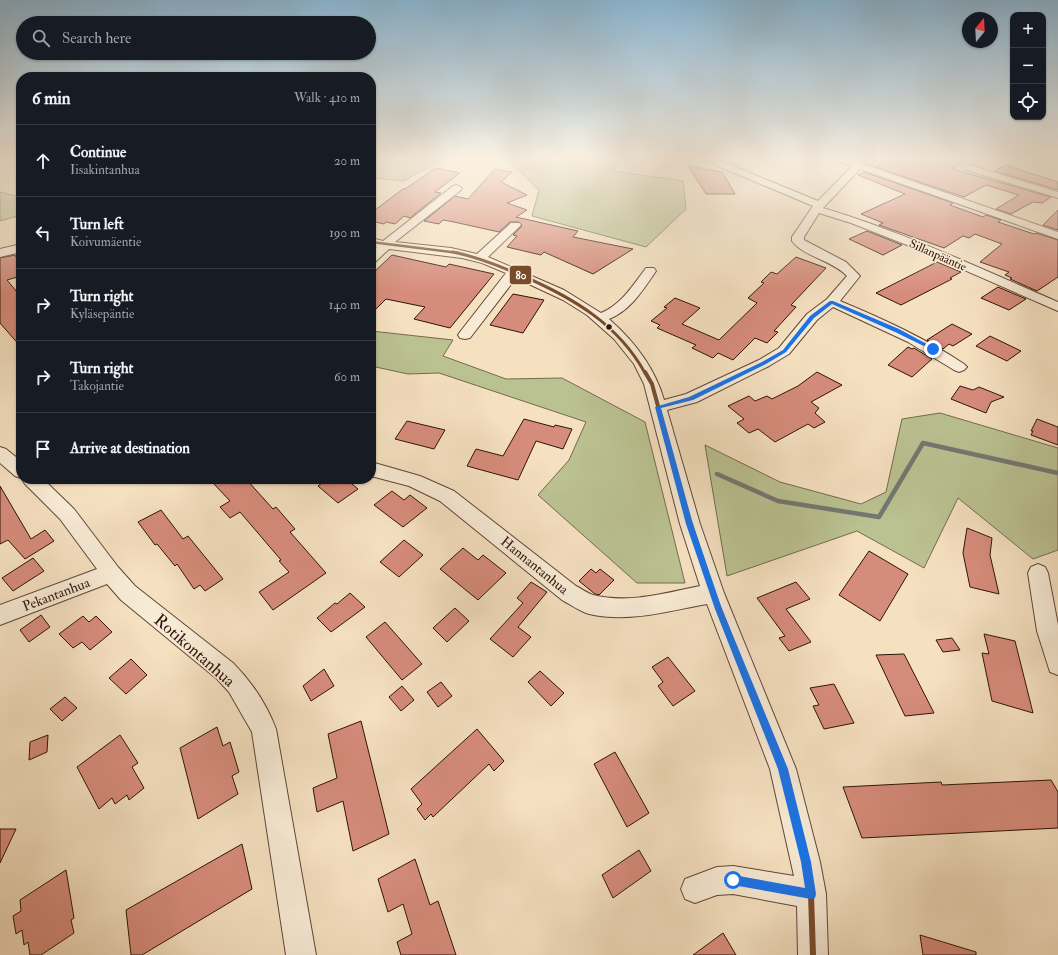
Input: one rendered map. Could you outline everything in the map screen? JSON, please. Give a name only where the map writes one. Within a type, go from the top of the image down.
[{"type":"street","points":[[378,244],[435,204]]},
{"type":"street","name":"Sillanpääntie","points":[[810,204],[911,243],[1058,307]]},
{"type":"street","points":[[658,407],[691,398],[784,351],[812,317],[832,302],[854,276],[846,267],[805,247],[798,241],[798,237],[821,204]]},
{"type":"street","points":[[967,204],[1058,236]]},
{"type":"street","points":[[480,258],[515,225]]},
{"type":"street","points":[[378,244],[441,250],[480,258],[556,290],[600,318],[633,353],[646,372],[652,384],[690,524],[713,593],[783,769],[806,862],[811,894],[813,955]]},
{"type":"street","points":[[0,253],[16,249]]},
{"type":"street","points":[[600,318],[612,314],[625,305],[650,271]]},
{"type":"street","points":[[465,335],[514,272]]},
{"type":"street","points":[[832,302],[897,330],[933,349],[959,367]]},
{"type":"street","points":[[0,454],[16,467]]},
{"type":"street","name":"Hannantanhua","points":[[376,470],[414,481],[447,496],[569,593],[589,604],[613,607],[642,607],[713,593]]},
{"type":"street","name":"Rotikontanhua","points":[[37,484],[67,514],[111,573],[128,593],[225,671],[237,684],[264,729],[301,955]]},
{"type":"street","name":"Pekantanhua","points":[[0,615],[111,573]]},
{"type":"street","points":[[1038,573],[1048,631],[1058,664]]},
{"type":"street","points":[[695,889],[717,881],[733,880],[811,894]]},
{"type":"green space","points":[[0,204],[16,204],[16,216],[0,221]]},
{"type":"green space","points":[[535,204],[685,204],[686,209],[646,247],[532,216]]},
{"type":"green space","points":[[376,332],[453,340],[443,356],[506,379],[562,378],[645,422],[685,583],[637,583],[538,495],[569,460],[586,422],[439,373],[408,374],[376,367]]},
{"type":"green space","points":[[940,413],[1058,448],[1058,550],[1033,559],[958,498],[924,568],[857,531],[727,576],[705,445],[780,482],[861,504],[886,492],[902,419]]},
{"type":"building","points":[[384,204],[428,204],[410,218],[404,216],[395,224],[376,222],[376,209]]},
{"type":"building","points":[[446,204],[509,204],[527,210],[516,217],[578,231],[573,237],[633,249],[593,274],[544,252],[541,255],[507,247],[517,236],[513,235],[522,226],[519,222],[510,222],[499,232],[443,220],[439,224],[424,221]]},
{"type":"building","points":[[884,204],[952,204],[950,205],[983,217],[986,215],[1001,220],[998,222],[1058,240],[1058,277],[1037,291],[1010,279],[1012,278],[1005,275],[1009,272],[980,262],[1002,244],[975,234],[969,238],[963,236],[944,248],[879,225],[883,223],[861,214]]},
{"type":"building","points":[[1005,204],[1030,204],[1011,214],[996,209]]},
{"type":"building","points":[[1058,210],[1058,230],[1043,225]]},
{"type":"building","points":[[867,231],[902,245],[883,255],[849,239]]},
{"type":"building","points":[[15,255],[16,257],[16,277],[7,280],[16,291],[16,341],[0,323],[0,258]]},
{"type":"building","points":[[392,255],[446,267],[449,264],[494,274],[450,328],[414,319],[425,307],[386,299],[376,309],[376,270]]},
{"type":"building","points":[[796,257],[826,268],[791,305],[796,307],[774,331],[778,332],[767,343],[755,338],[733,360],[718,353],[713,358],[692,348],[696,345],[657,328],[660,325],[651,321],[667,308],[664,307],[675,298],[700,308],[682,324],[719,340],[757,303],[748,298],[764,283],[761,282],[771,272],[777,274]]},
{"type":"building","points":[[937,262],[961,272],[950,278],[952,279],[901,305],[876,293]]},
{"type":"building","points":[[998,287],[1026,299],[1009,310],[981,298]]},
{"type":"building","points":[[513,294],[544,300],[523,333],[490,325]]},
{"type":"building","points":[[952,324],[972,334],[953,346],[949,344],[943,349],[927,340]]},
{"type":"building","points":[[990,336],[1021,351],[1007,361],[976,346]]},
{"type":"building","points":[[908,347],[912,349],[914,348],[932,359],[912,377],[888,365]]},
{"type":"building","points":[[817,372],[842,385],[811,402],[819,408],[815,413],[825,422],[814,428],[808,424],[775,442],[758,429],[749,433],[737,423],[744,419],[728,406],[749,396],[755,401],[767,396],[772,399],[798,386]]},
{"type":"building","points":[[960,386],[973,390],[979,387],[1004,397],[991,402],[986,413],[951,399]]},
{"type":"building","points":[[524,419],[554,427],[555,425],[572,429],[563,449],[536,441],[518,480],[467,466],[476,449],[503,456]]},
{"type":"building","points":[[1037,419],[1058,427],[1058,445],[1031,435],[1033,431],[1031,431]]},
{"type":"building","points":[[407,421],[445,430],[434,449],[395,439]]},
{"type":"building","points":[[214,484],[250,484],[273,509],[276,507],[295,529],[290,532],[326,573],[273,610],[259,592],[289,572],[279,561],[281,560],[240,512],[230,518],[220,507],[230,501]]},
{"type":"building","points":[[321,484],[352,484],[358,489],[338,503],[318,486]]},
{"type":"building","points":[[0,486],[31,539],[45,530],[54,541],[25,559],[8,540],[0,544]]},
{"type":"building","points":[[392,491],[404,500],[410,495],[427,508],[403,527],[374,505]]},
{"type":"building","points":[[161,510],[183,539],[188,536],[223,579],[205,591],[200,585],[194,589],[177,564],[175,566],[157,544],[155,545],[138,522]]},
{"type":"building","points":[[967,528],[992,538],[990,555],[999,594],[970,587],[963,553]]},
{"type":"building","points":[[404,540],[423,555],[399,577],[380,562]]},
{"type":"building","points":[[463,548],[478,560],[483,555],[506,573],[478,600],[440,569]]},
{"type":"building","points":[[869,551],[908,574],[880,621],[839,595]]},
{"type":"building","points":[[33,558],[44,571],[13,591],[2,578]]},
{"type":"building","points":[[591,569],[596,573],[600,569],[614,580],[599,595],[595,594],[579,581]]},
{"type":"building","points":[[531,582],[547,592],[518,627],[531,637],[513,657],[490,639],[523,603],[517,598]]},
{"type":"building","points":[[796,582],[810,599],[786,609],[811,642],[789,651],[779,638],[785,636],[757,598]]},
{"type":"building","points":[[350,593],[365,607],[331,632],[317,618]]},
{"type":"building","points":[[455,608],[469,621],[447,642],[433,628]]},
{"type":"building","points":[[41,615],[50,627],[29,642],[20,630]]},
{"type":"building","points":[[83,616],[89,622],[96,616],[112,632],[90,650],[82,642],[73,648],[59,634]]},
{"type":"building","points":[[385,622],[422,664],[402,680],[366,637]]},
{"type":"building","points":[[984,634],[1015,641],[1033,713],[992,701],[982,653],[989,654]]},
{"type":"building","points":[[952,638],[960,650],[943,652],[936,640]]},
{"type":"building","points":[[904,654],[934,713],[905,716],[876,655]]},
{"type":"building","points":[[668,657],[695,691],[673,706],[658,686],[663,682],[652,667]]},
{"type":"building","points":[[131,659],[147,675],[126,694],[109,678]]},
{"type":"building","points":[[324,669],[334,686],[311,701],[303,686]]},
{"type":"building","points":[[540,671],[564,693],[551,706],[528,682]]},
{"type":"building","points":[[441,682],[452,696],[438,707],[427,692]]},
{"type":"building","points":[[834,684],[854,723],[824,729],[813,706],[819,705],[810,688]]},
{"type":"building","points":[[402,686],[414,700],[401,711],[389,697]]},
{"type":"building","points":[[65,697],[77,708],[62,721],[50,709]]},
{"type":"building","points":[[361,721],[389,834],[353,851],[343,801],[317,812],[313,788],[337,778],[328,734]]},
{"type":"building","points":[[217,727],[223,746],[230,742],[239,772],[232,776],[238,794],[198,819],[180,748]]},
{"type":"building","points":[[477,729],[504,761],[494,771],[489,764],[433,817],[431,814],[425,820],[417,809],[422,804],[411,789]]},
{"type":"building","points":[[48,735],[47,752],[29,760],[30,742]]},
{"type":"building","points":[[120,735],[138,763],[132,767],[144,788],[129,800],[127,795],[115,804],[112,798],[99,809],[77,767]]},
{"type":"building","points":[[615,752],[649,813],[627,827],[594,764]]},
{"type":"building","points":[[1051,780],[1058,792],[1058,828],[862,838],[843,787],[941,782],[942,785]]},
{"type":"building","points":[[0,829],[16,829],[0,863]]},
{"type":"building","points":[[242,844],[252,889],[142,955],[131,955],[126,910]]},
{"type":"building","points":[[639,850],[651,871],[613,898],[602,875]]},
{"type":"building","points":[[415,859],[430,905],[438,901],[456,955],[401,955],[397,942],[412,934],[403,904],[388,912],[378,879]]},
{"type":"building","points":[[66,870],[74,918],[71,920],[74,933],[41,955],[30,955],[28,942],[24,945],[22,930],[16,934],[13,916],[21,911],[20,900]]},
{"type":"building","points":[[723,933],[736,955],[693,955]]},
{"type":"building","points":[[920,935],[976,952],[976,955],[923,955]]},
{"type":"waterway","points":[[717,474],[778,501],[879,517],[923,443],[1058,473]]},
{"type":"transit line","name":"80","points":[[376,243],[451,252],[478,258],[546,286],[565,296],[599,318],[628,346],[640,364],[652,384],[690,524],[713,593],[783,769],[806,862],[811,894],[813,955]]},
{"type":"route","points":[[733,880],[811,894],[806,862],[783,769],[718,609],[690,524],[658,407],[691,398],[764,363],[784,351],[812,317],[832,302],[897,330],[933,349]]}]
